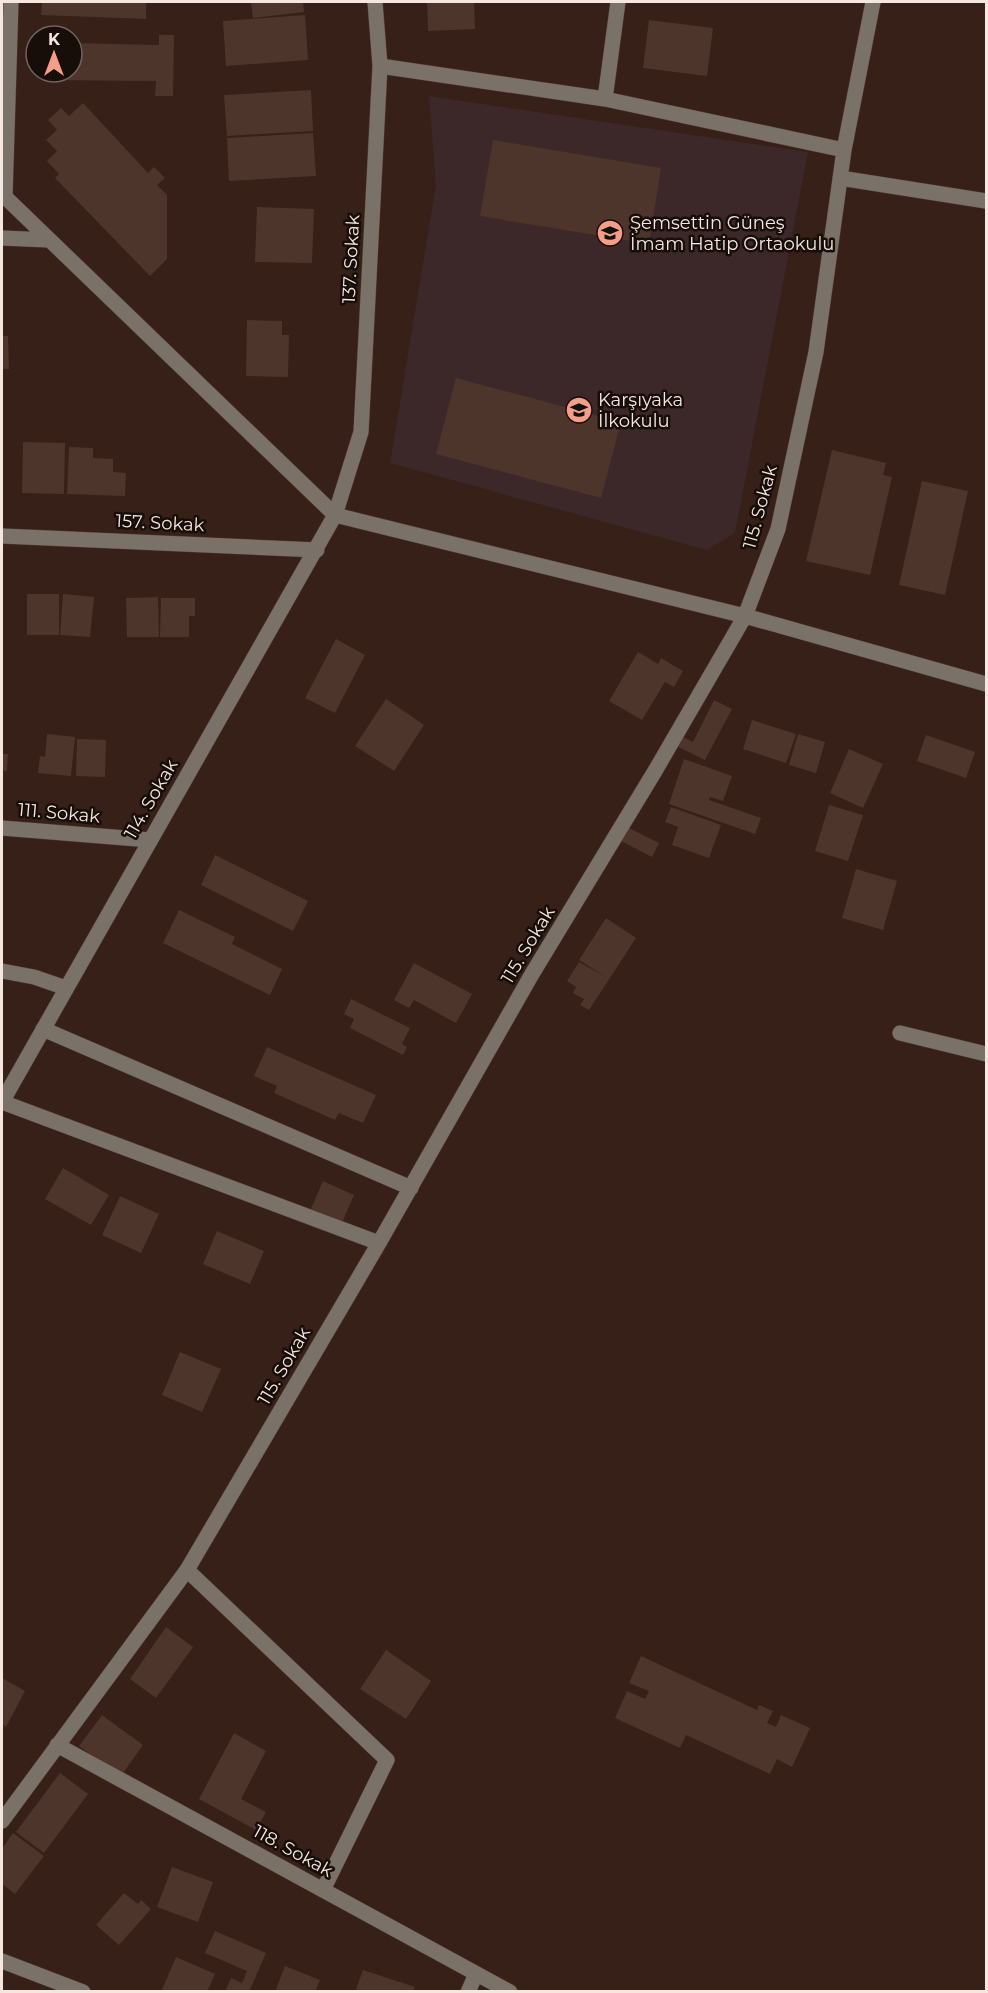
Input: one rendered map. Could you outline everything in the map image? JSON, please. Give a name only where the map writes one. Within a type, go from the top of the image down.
[{"type":"street","points":[[11,2],[3,196],[335,515],[745,616],[987,684]]},
{"type":"street","name":"137. Sokak","points":[[335,515],[361,432],[380,66],[375,2]]},
{"type":"street","points":[[605,99],[618,2]]},
{"type":"street","name":"115. Sokak","points":[[2,1821],[186,1570],[411,1188],[532,974],[655,771],[745,616],[778,529],[816,352],[844,150],[873,2]]},
{"type":"street","points":[[380,66],[605,99],[844,150]]},
{"type":"street","points":[[840,178],[987,201]]},
{"type":"street","points":[[2,238],[49,240]]},
{"type":"street","name":"114. Sokak","points":[[2,1102],[335,515]]},
{"type":"street","name":"157. Sokak","points":[[2,536],[317,550]]},
{"type":"street","name":"111. Sokak","points":[[2,828],[150,840]]},
{"type":"street","points":[[2,971],[34,977],[66,987]]},
{"type":"street","points":[[43,1029],[411,1188]]},
{"type":"street","points":[[900,1033],[987,1054]]},
{"type":"street","points":[[2,1102],[379,1243]]},
{"type":"street","points":[[186,1570],[387,1760],[323,1890]]},
{"type":"street","name":"118. Sokak","points":[[57,1745],[510,1992]]},
{"type":"street","points":[[2,1961],[83,1992]]},
{"type":"street","points":[[468,1992],[476,1974]]},
{"type":"shaded area","points":[[429,96],[808,152],[735,533],[707,550],[390,463],[436,185]]},
{"type":"building","points":[[42,2],[146,2],[146,19],[41,15]]},
{"type":"building","points":[[251,2],[303,2],[304,12],[253,18]]},
{"type":"building","points":[[427,2],[474,2],[475,29],[428,31]]},
{"type":"building","points":[[305,15],[308,60],[226,66],[223,21]]},
{"type":"building","points":[[649,20],[713,28],[707,76],[643,68]]},
{"type":"building","points":[[159,35],[174,35],[173,96],[155,96],[156,81],[84,80],[84,43],[159,45]]},
{"type":"building","points":[[311,90],[313,131],[227,136],[224,95]]},
{"type":"building","points":[[83,103],[148,173],[154,167],[165,178],[157,185],[167,195],[167,259],[150,276],[55,178],[59,174],[47,161],[57,151],[46,140],[57,130],[48,120],[61,108],[69,116]]},
{"type":"building","points":[[313,133],[316,176],[229,181],[227,138]]},
{"type":"building","points":[[493,140],[661,168],[649,244],[480,216]]},
{"type":"building","points":[[257,207],[314,209],[312,263],[255,262]]},
{"type":"building","points":[[247,320],[282,321],[282,335],[289,335],[288,377],[246,376]]},
{"type":"building","points":[[2,336],[8,336],[9,369],[2,369]]},
{"type":"building","points":[[456,378],[621,422],[601,498],[436,454]]},
{"type":"building","points":[[23,442],[65,443],[64,494],[22,493]]},
{"type":"building","points":[[69,447],[93,448],[93,458],[113,459],[113,472],[126,473],[125,496],[67,494]]},
{"type":"building","points":[[832,450],[886,463],[883,475],[892,477],[870,575],[806,561]]},
{"type":"building","points":[[922,481],[968,491],[945,595],[899,585]]},
{"type":"building","points":[[27,594],[59,594],[59,635],[27,635]]},
{"type":"building","points":[[63,594],[94,597],[90,637],[60,635]]},
{"type":"building","points":[[158,597],[159,637],[127,637],[126,598]]},
{"type":"building","points":[[161,598],[195,598],[195,616],[189,616],[189,637],[160,637]]},
{"type":"building","points":[[336,639],[365,655],[335,713],[305,698]]},
{"type":"building","points":[[638,652],[658,664],[661,658],[683,671],[674,687],[665,682],[642,720],[609,701]]},
{"type":"building","points":[[386,699],[424,725],[394,771],[355,746]]},
{"type":"building","points":[[714,700],[732,709],[705,760],[678,747],[683,737],[693,742]]},
{"type":"building","points":[[752,720],[796,734],[786,763],[743,749]]},
{"type":"building","points":[[47,734],[75,737],[71,776],[38,773],[40,756],[45,757]]},
{"type":"building","points":[[798,734],[825,742],[816,773],[789,765]]},
{"type":"building","points":[[926,735],[975,752],[966,778],[917,761]]},
{"type":"building","points":[[77,739],[106,740],[105,777],[76,776]]},
{"type":"building","points":[[849,749],[883,764],[863,808],[830,793]]},
{"type":"building","points":[[2,754],[8,754],[7,771],[2,770]]},
{"type":"building","points":[[684,759],[732,776],[723,801],[710,797],[709,800],[761,818],[755,834],[669,804]]},
{"type":"building","points":[[829,805],[863,815],[848,861],[815,851]]},
{"type":"building","points":[[671,807],[721,825],[709,858],[672,845],[678,827],[665,822]]},
{"type":"building","points":[[629,828],[659,843],[652,857],[621,841]]},
{"type":"building","points":[[215,855],[308,901],[293,931],[201,885]]},
{"type":"building","points":[[856,869],[897,881],[883,930],[842,918]]},
{"type":"building","points":[[179,910],[235,937],[232,944],[282,969],[270,995],[163,943]]},
{"type":"building","points":[[606,918],[636,938],[589,1010],[580,1005],[584,999],[573,993],[576,987],[567,981],[579,962],[606,977],[579,960]]},
{"type":"building","points":[[414,963],[472,994],[456,1023],[414,1000],[409,1008],[394,1000]]},
{"type":"building","points":[[351,999],[410,1028],[402,1044],[407,1047],[403,1055],[350,1028],[354,1019],[344,1014]]},
{"type":"building","points":[[267,1047],[376,1095],[363,1123],[339,1113],[335,1120],[274,1093],[277,1086],[254,1076]]},
{"type":"building","points":[[63,1168],[109,1195],[91,1225],[45,1199]]},
{"type":"building","points":[[323,1181],[354,1195],[341,1225],[310,1211]]},
{"type":"building","points":[[120,1196],[159,1214],[141,1253],[102,1235]]},
{"type":"building","points":[[217,1231],[264,1251],[250,1284],[203,1264]]},
{"type":"building","points":[[180,1352],[221,1369],[202,1412],[162,1395]]},
{"type":"building","points":[[166,1627],[193,1647],[156,1698],[130,1679]]},
{"type":"building","points":[[386,1650],[431,1681],[406,1719],[360,1689]]},
{"type":"building","points":[[641,1656],[757,1710],[759,1705],[773,1711],[767,1723],[776,1727],[781,1715],[810,1728],[792,1767],[777,1759],[770,1774],[686,1735],[680,1748],[615,1718],[627,1691],[645,1699],[649,1691],[629,1683]]},
{"type":"building","points":[[2,1678],[25,1691],[6,1727],[2,1724]]},
{"type":"building","points":[[102,1715],[143,1745],[121,1776],[79,1746]]},
{"type":"building","points":[[234,1733],[266,1751],[241,1799],[266,1812],[256,1830],[199,1799]]},
{"type":"building","points":[[60,1773],[88,1794],[44,1853],[16,1832]]},
{"type":"building","points":[[13,1833],[44,1856],[15,1894],[2,1884],[2,1849]]},
{"type":"building","points":[[172,1867],[213,1882],[198,1922],[157,1907]]},
{"type":"building","points":[[124,1893],[138,1904],[141,1900],[151,1909],[119,1945],[96,1925]]},
{"type":"building","points":[[215,1931],[266,1953],[249,1992],[225,1992],[231,1978],[242,1983],[247,1971],[205,1953]]},
{"type":"building","points":[[176,1957],[215,1974],[207,1992],[161,1992]]},
{"type":"building","points":[[285,1966],[320,1980],[315,1992],[275,1992]]},
{"type":"building","points":[[363,1970],[415,1987],[413,1992],[355,1992]]},
{"type":"place","name":"Şemsettin Güneş İmam Hatip Ortaokulu","points":[[610,233]]},
{"type":"place","name":"Karşıyaka İlkokulu","points":[[579,410]]}]
